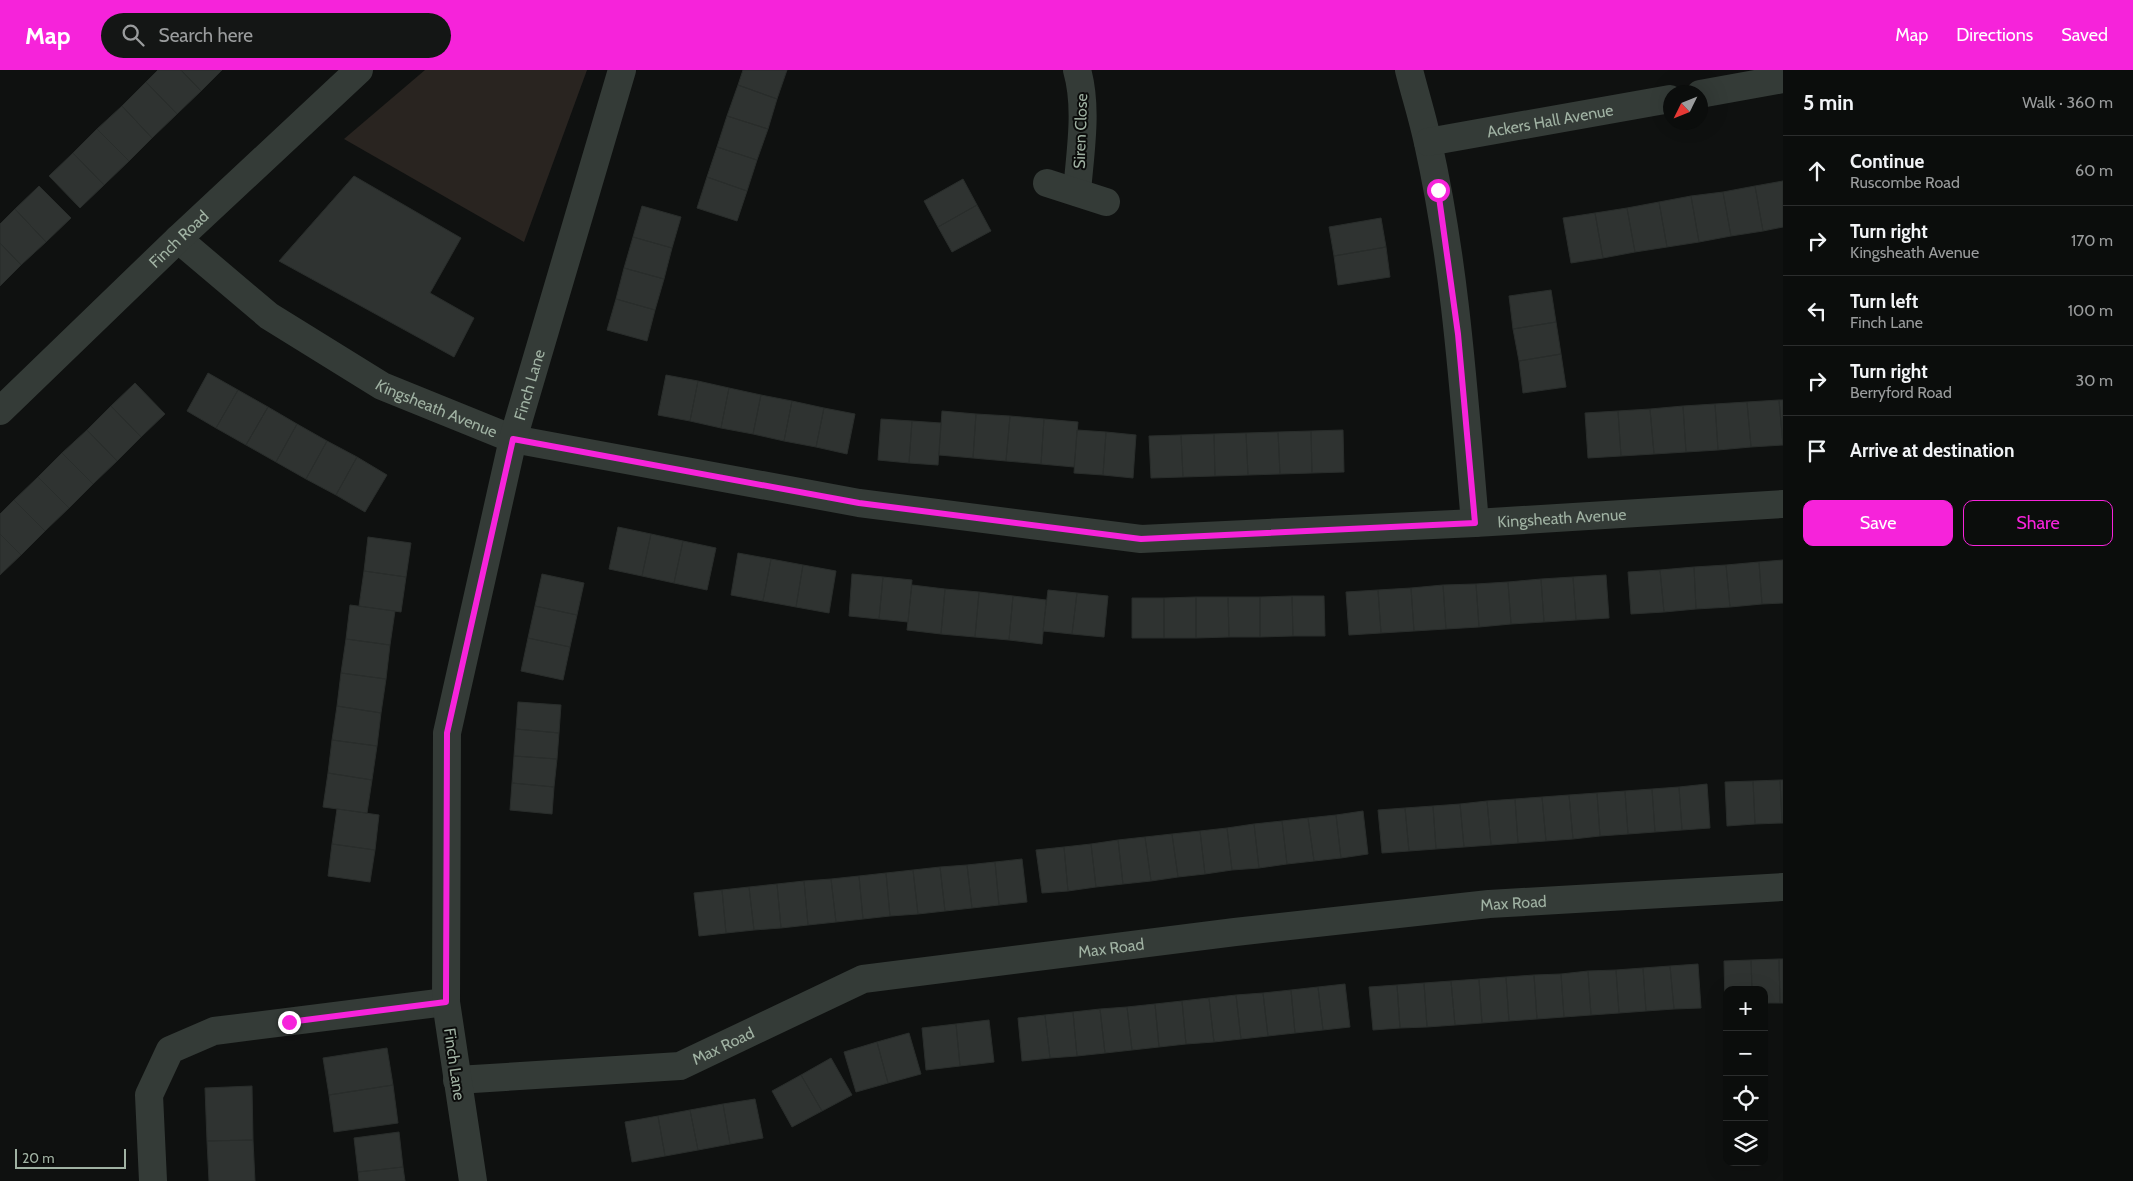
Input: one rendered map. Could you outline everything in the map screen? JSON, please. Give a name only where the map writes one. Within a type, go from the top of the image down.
[{"type":"street","name":"Finch Road","points":[[0,411],[178,239],[359,70]]},
{"type":"street","name":"Finch Lane","points":[[473,1181],[446,1002],[447,733],[513,439],[622,70]]},
{"type":"street","name":"Siren Close","points":[[1077,70],[1081,86],[1081,139],[1077,192]]},
{"type":"street","points":[[1409,70],[1428,142],[1438,190],[1458,334],[1475,523]]},
{"type":"street","points":[[1708,93],[1783,80]]},
{"type":"street","name":"Ackers Hall Avenue","points":[[1428,142],[1663,100]]},
{"type":"street","points":[[1047,183],[1106,202]]},
{"type":"street","name":"Kingsheath Avenue","points":[[178,239],[269,316],[382,386],[513,439],[859,503],[1141,539],[1475,523],[1783,504]]},
{"type":"street","name":"Max Road","points":[[457,1080],[680,1066],[863,979],[1235,932],[1489,904],[1783,887]]},
{"type":"street","points":[[153,1181],[149,1095],[170,1050],[214,1031],[446,1002]]},
{"type":"shaded area","points":[[425,70],[587,70],[524,242],[344,139]]},
{"type":"building","points":[[158,70],[181,70],[201,91],[177,114],[146,82]]},
{"type":"building","points":[[181,70],[222,70],[201,91]]},
{"type":"building","points":[[743,70],[787,70],[777,99],[738,85]]},
{"type":"building","points":[[146,82],[177,114],[152,138],[122,106]]},
{"type":"building","points":[[738,85],[777,99],[768,129],[727,116]]},
{"type":"building","points":[[122,106],[152,138],[129,161],[97,129]]},
{"type":"building","points":[[727,116],[768,129],[757,160],[717,147]]},
{"type":"building","points":[[97,129],[129,161],[104,185],[73,153]]},
{"type":"building","points":[[717,147],[757,160],[747,191],[707,177]]},
{"type":"building","points":[[73,153],[104,185],[80,208],[49,176]]},
{"type":"building","points":[[354,176],[461,238],[430,293],[474,318],[454,357],[279,261]]},
{"type":"building","points":[[707,177],[747,191],[737,221],[697,208]]},
{"type":"building","points":[[963,179],[977,205],[938,227],[924,201]]},
{"type":"building","points":[[1783,181],[1783,227],[1763,231],[1755,186]]},
{"type":"building","points":[[39,186],[71,218],[46,242],[15,209]]},
{"type":"building","points":[[1755,186],[1763,231],[1731,236],[1723,192]]},
{"type":"building","points":[[1723,192],[1731,236],[1699,242],[1691,196]]},
{"type":"building","points":[[1691,196],[1699,242],[1667,247],[1659,202]]},
{"type":"building","points":[[1659,202],[1667,247],[1635,252],[1627,208]]},
{"type":"building","points":[[977,205],[991,231],[952,252],[938,227]]},
{"type":"building","points":[[642,206],[681,217],[672,248],[633,237]]},
{"type":"building","points":[[1627,208],[1635,252],[1603,258],[1595,213]]},
{"type":"building","points":[[15,209],[46,242],[21,265],[0,243],[0,224]]},
{"type":"building","points":[[1595,213],[1603,258],[1571,263],[1563,218]]},
{"type":"building","points":[[1381,218],[1386,247],[1334,256],[1329,227]]},
{"type":"building","points":[[633,237],[672,248],[664,279],[624,268]]},
{"type":"building","points":[[0,243],[21,265],[0,286]]},
{"type":"building","points":[[1386,247],[1390,277],[1338,285],[1334,256]]},
{"type":"building","points":[[624,268],[664,279],[655,310],[616,299]]},
{"type":"building","points":[[1551,290],[1556,322],[1513,329],[1509,296]]},
{"type":"building","points":[[616,299],[655,310],[647,341],[607,330]]},
{"type":"building","points":[[1556,322],[1561,354],[1519,361],[1513,329]]},
{"type":"building","points":[[1561,354],[1566,387],[1523,393],[1519,361]]},
{"type":"building","points":[[208,373],[238,390],[216,428],[187,411]]},
{"type":"building","points":[[666,375],[698,381],[690,421],[658,415]]},
{"type":"building","points":[[698,381],[729,388],[721,428],[690,421]]},
{"type":"building","points":[[135,383],[165,414],[141,437],[111,406]]},
{"type":"building","points":[[729,388],[761,395],[753,434],[721,428]]},
{"type":"building","points":[[238,390],[268,407],[246,445],[216,428]]},
{"type":"building","points":[[761,395],[792,401],[784,441],[753,434]]},
{"type":"building","points":[[1779,400],[1783,445],[1751,447],[1747,402]]},
{"type":"building","points":[[1779,400],[1783,400],[1783,445]]},
{"type":"building","points":[[792,401],[824,408],[816,447],[784,441]]},
{"type":"building","points":[[1747,402],[1751,447],[1718,450],[1715,404]]},
{"type":"building","points":[[1715,404],[1718,450],[1686,452],[1683,406]]},
{"type":"building","points":[[111,406],[141,437],[117,461],[87,430]]},
{"type":"building","points":[[1683,406],[1686,452],[1654,454],[1650,409]]},
{"type":"building","points":[[268,407],[297,424],[276,462],[246,445]]},
{"type":"building","points":[[824,408],[855,414],[847,454],[816,447]]},
{"type":"building","points":[[1650,409],[1654,454],[1621,456],[1618,411]]},
{"type":"building","points":[[942,411],[976,414],[973,458],[939,455]]},
{"type":"building","points":[[1618,411],[1621,456],[1588,458],[1585,413]]},
{"type":"building","points":[[976,414],[1010,416],[1006,461],[973,458]]},
{"type":"building","points":[[1010,416],[1044,419],[1041,464],[1006,461]]},
{"type":"building","points":[[881,419],[912,421],[909,463],[878,460]]},
{"type":"building","points":[[1044,419],[1078,422],[1074,467],[1041,464]]},
{"type":"building","points":[[912,421],[941,423],[938,465],[909,463]]},
{"type":"building","points":[[297,424],[327,441],[306,479],[276,462]]},
{"type":"building","points":[[87,430],[117,461],[93,484],[62,453]]},
{"type":"building","points":[[1077,430],[1106,432],[1103,475],[1074,473]]},
{"type":"building","points":[[1343,430],[1344,472],[1312,473],[1311,431]]},
{"type":"building","points":[[1311,431],[1312,473],[1280,474],[1278,432]]},
{"type":"building","points":[[1106,432],[1136,435],[1133,478],[1103,475]]},
{"type":"building","points":[[1278,432],[1280,474],[1248,475],[1246,433]]},
{"type":"building","points":[[1246,433],[1248,475],[1215,476],[1214,434]]},
{"type":"building","points":[[1214,434],[1215,476],[1183,477],[1181,435]]},
{"type":"building","points":[[1181,435],[1183,477],[1151,478],[1149,436]]},
{"type":"building","points":[[327,441],[357,457],[336,495],[306,479]]},
{"type":"building","points":[[62,453],[93,484],[69,508],[38,477]]},
{"type":"building","points":[[357,457],[387,475],[365,512],[336,495]]},
{"type":"building","points":[[38,477],[69,508],[45,531],[14,500]]},
{"type":"building","points":[[14,500],[45,531],[21,555],[0,534],[0,514]]},
{"type":"building","points":[[618,527],[651,534],[642,576],[609,569]]},
{"type":"building","points":[[0,534],[21,555],[0,575]]},
{"type":"building","points":[[651,534],[683,541],[674,583],[642,576]]},
{"type":"building","points":[[368,537],[411,543],[406,577],[364,571]]},
{"type":"building","points":[[683,541],[716,548],[707,590],[674,583]]},
{"type":"building","points":[[738,553],[771,559],[763,601],[731,595]]},
{"type":"building","points":[[771,559],[803,565],[796,607],[763,601]]},
{"type":"building","points":[[1783,560],[1783,603],[1762,604],[1759,562]]},
{"type":"building","points":[[1759,562],[1762,604],[1730,607],[1726,565]]},
{"type":"building","points":[[803,565],[836,571],[829,613],[796,607]]},
{"type":"building","points":[[1726,565],[1730,607],[1696,609],[1694,567]]},
{"type":"building","points":[[1694,567],[1696,609],[1664,612],[1660,570]]},
{"type":"building","points":[[1660,570],[1664,612],[1631,614],[1628,572]]},
{"type":"building","points":[[364,571],[406,577],[401,612],[359,606]]},
{"type":"building","points":[[542,574],[584,583],[577,615],[535,606]]},
{"type":"building","points":[[852,574],[883,577],[879,619],[849,616]]},
{"type":"building","points":[[1606,575],[1609,618],[1576,620],[1573,577]]},
{"type":"building","points":[[883,577],[912,580],[908,622],[879,619]]},
{"type":"building","points":[[1573,577],[1576,620],[1544,622],[1541,579]]},
{"type":"building","points":[[1541,579],[1544,622],[1511,624],[1508,582]]},
{"type":"building","points":[[1508,582],[1511,624],[1479,627],[1476,584]]},
{"type":"building","points":[[1476,584],[1479,627],[1446,629],[1443,585]]},
{"type":"building","points":[[912,585],[945,589],[941,634],[907,630]]},
{"type":"building","points":[[1443,585],[1446,629],[1414,631],[1411,588]]},
{"type":"building","points":[[1411,588],[1414,631],[1381,633],[1378,590]]},
{"type":"building","points":[[945,589],[979,592],[975,637],[941,634]]},
{"type":"building","points":[[1048,590],[1077,593],[1072,634],[1043,631]]},
{"type":"building","points":[[1378,590],[1381,633],[1349,635],[1346,592]]},
{"type":"building","points":[[979,592],[1013,596],[1009,640],[975,637]]},
{"type":"building","points":[[1077,593],[1108,596],[1104,637],[1072,634]]},
{"type":"building","points":[[1013,596],[1046,600],[1042,644],[1009,640]]},
{"type":"building","points":[[1292,596],[1293,636],[1260,637],[1260,597]]},
{"type":"building","points":[[1292,596],[1324,596],[1325,636],[1293,636]]},
{"type":"building","points":[[1196,597],[1196,638],[1164,638],[1164,598]]},
{"type":"building","points":[[1196,597],[1228,597],[1229,637],[1196,638]]},
{"type":"building","points":[[1228,597],[1260,597],[1260,637],[1229,637]]},
{"type":"building","points":[[1132,598],[1164,598],[1164,638],[1132,638]]},
{"type":"building","points":[[350,605],[395,611],[390,645],[346,639]]},
{"type":"building","points":[[535,606],[577,615],[570,647],[528,638]]},
{"type":"building","points":[[528,638],[570,647],[563,680],[521,671]]},
{"type":"building","points":[[346,639],[390,645],[386,679],[341,673]]},
{"type":"building","points":[[341,673],[386,679],[381,713],[337,706]]},
{"type":"building","points":[[518,702],[561,705],[559,733],[516,729]]},
{"type":"building","points":[[337,706],[381,713],[377,746],[332,740]]},
{"type":"building","points":[[516,729],[559,733],[557,759],[514,756]]},
{"type":"building","points":[[332,740],[377,746],[372,780],[328,773]]},
{"type":"building","points":[[514,756],[557,759],[554,787],[512,783]]},
{"type":"building","points":[[328,773],[372,780],[367,813],[323,807]]},
{"type":"building","points":[[1780,780],[1782,823],[1755,824],[1753,781]]},
{"type":"building","points":[[1780,780],[1783,780],[1783,823],[1782,823]]},
{"type":"building","points":[[1753,781],[1755,824],[1727,826],[1725,782]]},
{"type":"building","points":[[512,783],[554,787],[552,814],[510,810]]},
{"type":"building","points":[[1707,784],[1710,828],[1682,830],[1679,787]]},
{"type":"building","points":[[1679,787],[1682,830],[1655,832],[1652,789]]},
{"type":"building","points":[[1652,789],[1655,832],[1628,834],[1625,791]]},
{"type":"building","points":[[1625,791],[1628,834],[1600,836],[1597,793]]},
{"type":"building","points":[[1597,793],[1600,836],[1573,839],[1569,795]]},
{"type":"building","points":[[1569,795],[1573,839],[1546,841],[1542,797]]},
{"type":"building","points":[[1542,797],[1546,841],[1518,843],[1515,799]]},
{"type":"building","points":[[1515,799],[1518,843],[1491,845],[1487,801]]},
{"type":"building","points":[[1487,801],[1491,845],[1464,847],[1460,804]]},
{"type":"building","points":[[1460,804],[1464,847],[1436,849],[1433,806]]},
{"type":"building","points":[[1433,806],[1436,849],[1409,851],[1405,808]]},
{"type":"building","points":[[1405,808],[1409,851],[1382,853],[1378,810]]},
{"type":"building","points":[[337,809],[379,815],[375,850],[332,844]]},
{"type":"building","points":[[1363,811],[1368,854],[1341,858],[1336,815]]},
{"type":"building","points":[[1336,815],[1341,858],[1314,861],[1308,818]]},
{"type":"building","points":[[1308,818],[1314,861],[1287,864],[1282,821]]},
{"type":"building","points":[[1282,821],[1287,864],[1259,868],[1254,824]]},
{"type":"building","points":[[1254,824],[1259,868],[1232,870],[1227,828]]},
{"type":"building","points":[[1227,828],[1232,870],[1205,874],[1200,831]]},
{"type":"building","points":[[1200,831],[1205,874],[1178,877],[1172,834]]},
{"type":"building","points":[[1172,834],[1178,877],[1151,881],[1145,837]]},
{"type":"building","points":[[1145,837],[1151,881],[1123,884],[1118,840]]},
{"type":"building","points":[[1118,840],[1123,884],[1096,887],[1091,844]]},
{"type":"building","points":[[332,844],[375,850],[370,882],[328,876]]},
{"type":"building","points":[[1091,844],[1096,887],[1068,891],[1064,847]]},
{"type":"building","points":[[1064,847],[1068,891],[1042,893],[1036,850]]},
{"type":"building","points":[[1022,859],[1027,902],[999,905],[995,862]]},
{"type":"building","points":[[995,862],[999,905],[972,908],[967,865]]},
{"type":"building","points":[[967,865],[972,908],[945,911],[940,867]]},
{"type":"building","points":[[940,867],[945,911],[918,914],[913,870]]},
{"type":"building","points":[[913,870],[918,914],[890,916],[886,873]]},
{"type":"building","points":[[886,873],[890,916],[863,919],[859,876]]},
{"type":"building","points":[[859,876],[863,919],[836,922],[831,879]]},
{"type":"building","points":[[831,879],[836,922],[808,925],[804,881]]},
{"type":"building","points":[[804,881],[808,925],[781,928],[777,884]]},
{"type":"building","points":[[777,884],[781,928],[754,930],[749,887]]},
{"type":"building","points":[[749,887],[754,930],[726,933],[722,890]]},
{"type":"building","points":[[722,890],[726,933],[699,936],[694,893]]},
{"type":"building","points":[[1779,959],[1780,1003],[1768,1003],[1768,986],[1752,986],[1751,960]]},
{"type":"building","points":[[1779,959],[1783,959],[1783,1003],[1780,1003]]},
{"type":"building","points":[[1751,960],[1752,986],[1725,986],[1724,961]]},
{"type":"building","points":[[1698,964],[1701,1008],[1674,1009],[1670,966]]},
{"type":"building","points":[[1670,966],[1674,1009],[1646,1011],[1643,968]]},
{"type":"building","points":[[1643,968],[1646,1011],[1619,1013],[1616,970]]},
{"type":"building","points":[[1616,970],[1619,1013],[1591,1015],[1588,971]]},
{"type":"building","points":[[1588,971],[1591,1015],[1564,1017],[1561,974]]},
{"type":"building","points":[[1561,974],[1564,1017],[1537,1019],[1534,975]]},
{"type":"building","points":[[1534,975],[1537,1019],[1509,1021],[1506,977]]},
{"type":"building","points":[[1506,977],[1509,1021],[1482,1023],[1479,979]]},
{"type":"building","points":[[1479,979],[1482,1023],[1455,1025],[1451,981]]},
{"type":"building","points":[[1451,981],[1455,1025],[1427,1027],[1424,983]]},
{"type":"building","points":[[1424,983],[1427,1027],[1400,1028],[1397,985]]},
{"type":"building","points":[[1345,984],[1350,1027],[1323,1030],[1318,987]]},
{"type":"building","points":[[1397,985],[1400,1028],[1373,1030],[1369,987]]},
{"type":"building","points":[[1318,987],[1323,1030],[1295,1033],[1291,990]]},
{"type":"building","points":[[1291,990],[1295,1033],[1268,1036],[1263,993]]},
{"type":"building","points":[[1263,993],[1268,1036],[1241,1039],[1236,995]]},
{"type":"building","points":[[1236,995],[1241,1039],[1214,1042],[1209,998]]},
{"type":"building","points":[[1209,998],[1214,1042],[1186,1044],[1182,1001]]},
{"type":"building","points":[[1182,1001],[1186,1044],[1159,1047],[1155,1004]]},
{"type":"building","points":[[1155,1004],[1159,1047],[1132,1050],[1127,1007]]},
{"type":"building","points":[[1127,1007],[1132,1050],[1105,1053],[1100,1009]]},
{"type":"building","points":[[1100,1009],[1105,1053],[1077,1056],[1073,1012]]},
{"type":"building","points":[[1073,1012],[1077,1056],[1050,1058],[1045,1015]]},
{"type":"building","points":[[1045,1015],[1050,1058],[1022,1061],[1018,1018]]},
{"type":"building","points":[[989,1020],[994,1062],[960,1066],[956,1024]]},
{"type":"building","points":[[956,1024],[960,1066],[926,1070],[922,1028]]},
{"type":"building","points":[[909,1033],[921,1074],[888,1083],[877,1042]]},
{"type":"building","points":[[877,1042],[888,1083],[856,1092],[844,1052]]},
{"type":"building","points":[[387,1048],[393,1085],[329,1095],[323,1058]]},
{"type":"building","points":[[831,1058],[852,1095],[822,1111],[801,1075]]},
{"type":"building","points":[[801,1075],[822,1111],[792,1127],[772,1091]]},
{"type":"building","points":[[393,1085],[398,1123],[334,1132],[329,1095]]},
{"type":"building","points":[[252,1086],[253,1140],[207,1141],[205,1088]]},
{"type":"building","points":[[755,1099],[763,1138],[730,1144],[723,1104]]},
{"type":"building","points":[[723,1104],[730,1144],[698,1150],[690,1110]]},
{"type":"building","points":[[690,1110],[698,1150],[665,1156],[658,1116]]},
{"type":"building","points":[[658,1116],[665,1156],[632,1162],[625,1122]]},
{"type":"building","points":[[399,1132],[403,1167],[358,1172],[354,1138]]},
{"type":"building","points":[[253,1140],[255,1181],[209,1181],[207,1141]]},
{"type":"building","points":[[403,1167],[405,1181],[359,1181],[358,1172]]},
{"type":"route","points":[[289,1022],[446,1002],[447,733],[513,439],[859,503],[1141,539],[1475,523],[1458,334],[1438,190]]}]
